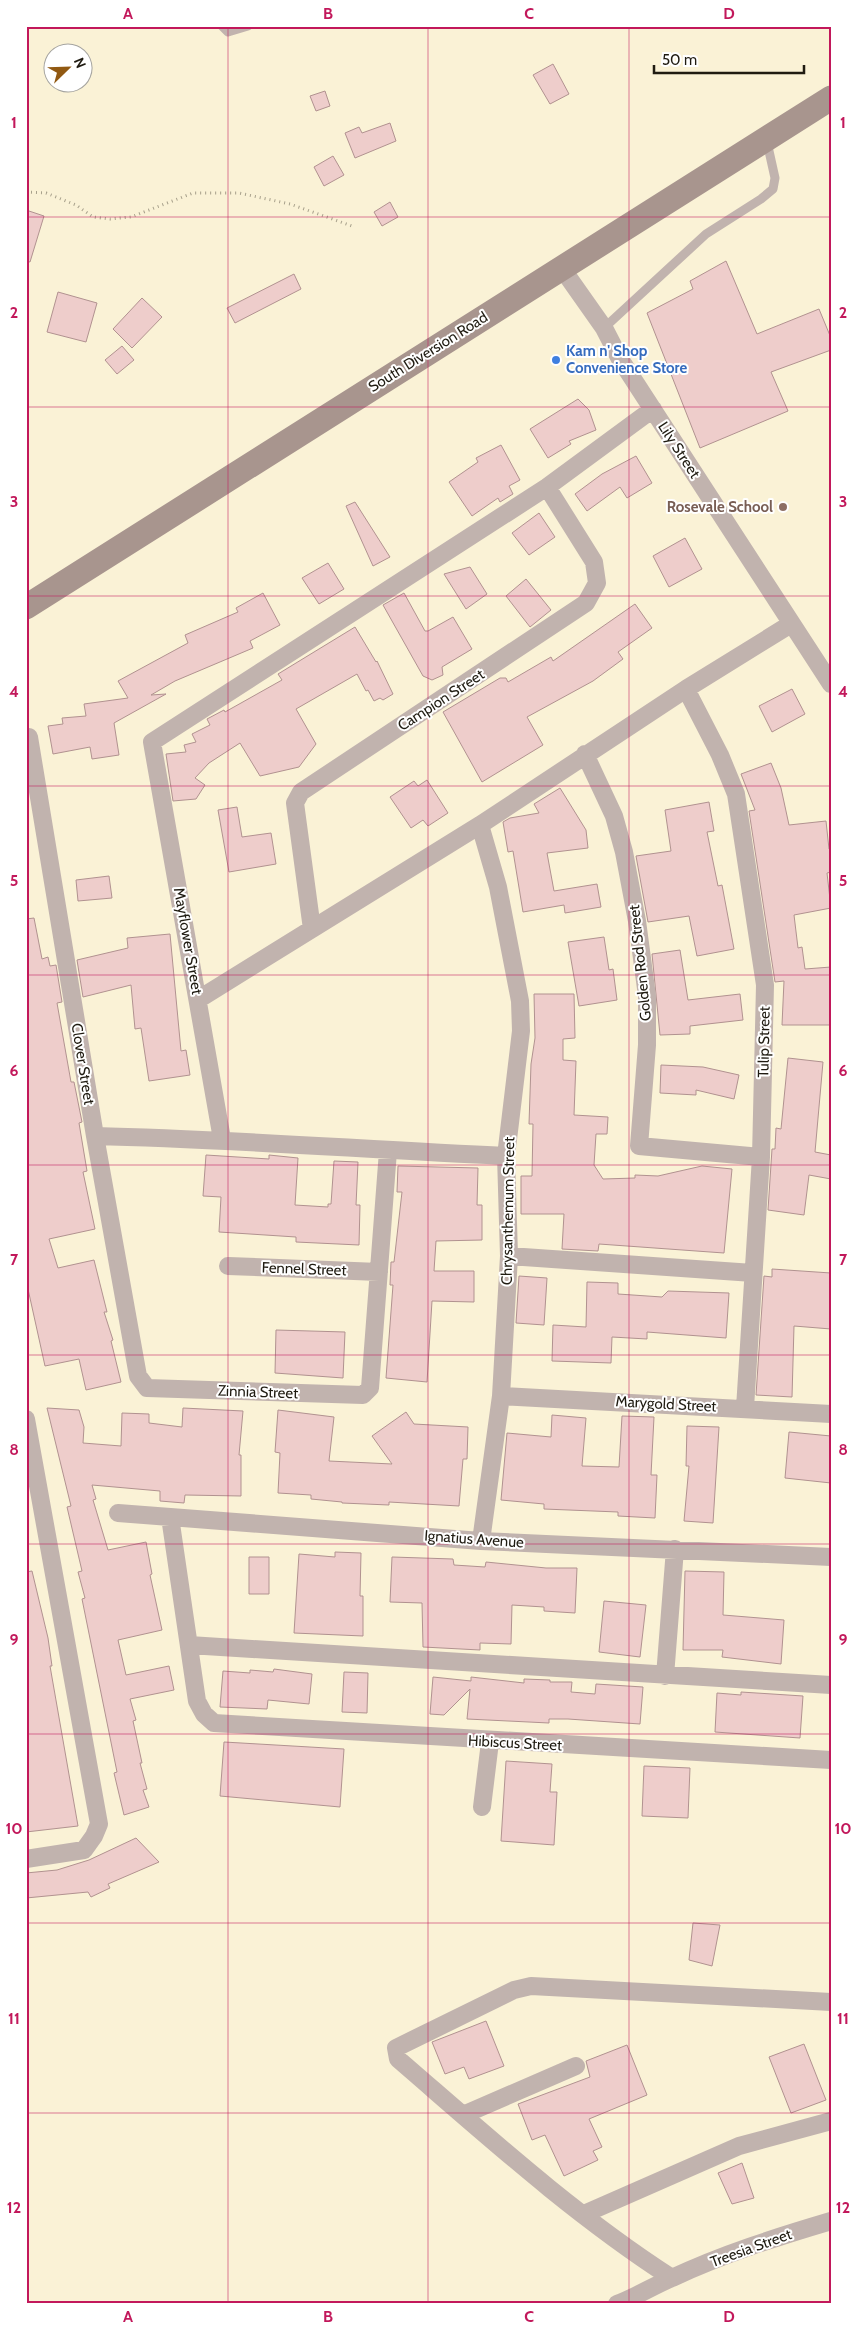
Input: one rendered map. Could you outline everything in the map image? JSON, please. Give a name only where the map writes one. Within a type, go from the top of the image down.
[{"type":"main road","name":"South Diversion Road","points":[[26,607],[831,98]]},
{"type":"street","name":"Lily Street","points":[[561,267],[604,328],[620,359],[831,684]]},
{"type":"street","points":[[547,487],[653,409]]},
{"type":"street","name":"Mayflower Street","points":[[222,1139],[199,999],[152,742],[547,487]]},
{"type":"street","name":"Campion Street","points":[[312,929],[295,803],[301,792],[586,603],[597,583],[594,562],[547,487]]},
{"type":"street","points":[[199,999],[480,825],[585,754],[791,624]]},
{"type":"street","name":"Tulip Street","points":[[686,689],[720,755],[736,794],[765,985],[761,1157],[745,1408]]},
{"type":"street","name":"Clover Street","points":[[28,737],[95,1136],[138,1376],[147,1388]]},
{"type":"street","name":"Golden Rod Street","points":[[585,754],[614,816],[624,852],[637,921],[647,996],[647,1045],[639,1146],[761,1157]]},
{"type":"street","name":"Chrysanthemum Street","points":[[480,825],[498,887],[520,1001],[521,1031],[506,1156],[508,1256],[501,1396],[481,1541]]},
{"type":"street","points":[[95,1136],[222,1139],[388,1151],[506,1156]]},
{"type":"street","points":[[379,1272],[388,1151]]},
{"type":"street","points":[[508,1256],[753,1273]]},
{"type":"street","name":"Fennel Street","points":[[228,1266],[379,1272]]},
{"type":"street","name":"Zinnia Street","points":[[147,1388],[363,1395],[370,1388],[379,1272]]},
{"type":"street","name":"Marygold Street","points":[[501,1396],[831,1414]]},
{"type":"street","points":[[26,1419],[99,1824],[94,1836],[84,1850],[26,1858]]},
{"type":"street","name":"Ignatius Avenue","points":[[118,1513],[481,1541],[831,1557]]},
{"type":"street","points":[[170,1517],[189,1645],[831,1685]]},
{"type":"street","points":[[665,1676],[675,1549]]},
{"type":"street","name":"Hibiscus Street","points":[[189,1645],[197,1701],[204,1714],[214,1723],[490,1742],[831,1760]]},
{"type":"street","points":[[482,1807],[490,1742]]},
{"type":"street","points":[[672,2278],[642,2259],[584,2214],[463,2115],[398,2060],[396,2048],[514,1990],[531,1986],[831,2002]]},
{"type":"street","points":[[463,2115],[576,2066]]},
{"type":"street","points":[[584,2214],[739,2146],[831,2121]]},
{"type":"street","name":"Treesia Street","points":[[617,2304],[640,2300],[672,2278],[766,2241],[831,2221]]},
{"type":"lane","points":[[222,26],[228,32],[248,26]]},
{"type":"lane","points":[[604,328],[706,234],[761,199],[773,189],[775,178],[766,139]]},
{"type":"path","points":[[26,192],[46,193],[76,205],[93,216],[110,219],[131,217],[193,193],[239,193],[290,204],[352,226]]},
{"type":"building","points":[[553,64],[569,94],[550,104],[533,75]]},
{"type":"building","points":[[325,91],[330,106],[316,111],[310,96]]},
{"type":"building","points":[[390,123],[396,141],[355,158],[345,133],[359,127],[362,133]]},
{"type":"building","points":[[333,156],[344,175],[324,186],[314,167]]},
{"type":"building","points":[[390,202],[398,217],[382,226],[374,212]]},
{"type":"building","points":[[26,210],[44,216],[30,262],[26,261]]},
{"type":"building","points":[[726,261],[757,334],[819,309],[831,338],[831,350],[771,372],[788,411],[700,448],[647,313],[693,289],[690,281]]},
{"type":"building","points":[[294,274],[301,289],[235,323],[227,308]]},
{"type":"building","points":[[58,292],[97,303],[86,342],[47,332]]},
{"type":"building","points":[[142,298],[162,317],[132,348],[113,329]]},
{"type":"building","points":[[122,346],[134,360],[117,374],[105,360]]},
{"type":"building","points":[[578,399],[589,410],[596,430],[569,441],[571,444],[548,458],[530,429]]},
{"type":"building","points":[[501,445],[520,480],[509,486],[513,494],[500,502],[498,498],[472,516],[449,482],[478,462],[476,458]]},
{"type":"building","points":[[636,456],[652,483],[627,498],[620,487],[587,511],[575,494],[602,474]]},
{"type":"building","points":[[355,502],[390,557],[373,566],[346,506]]},
{"type":"building","points":[[539,513],[555,537],[529,555],[512,533]]},
{"type":"building","points":[[685,538],[702,569],[669,587],[653,556]]},
{"type":"building","points":[[328,563],[344,589],[319,604],[302,578]]},
{"type":"building","points":[[470,567],[487,594],[466,609],[444,574]]},
{"type":"building","points":[[526,579],[551,610],[530,627],[506,596]]},
{"type":"building","points":[[263,593],[280,625],[250,641],[253,648],[175,681],[151,695],[166,694],[114,723],[119,755],[92,759],[90,747],[53,754],[48,726],[63,724],[62,718],[86,716],[84,704],[128,698],[118,681],[188,643],[185,635],[238,612],[236,608]]},
{"type":"building","points":[[404,593],[425,631],[453,617],[472,649],[442,667],[443,675],[432,680],[423,676],[383,605]]},
{"type":"building","points":[[635,604],[652,628],[618,652],[623,659],[593,681],[527,717],[543,745],[482,782],[443,712],[500,678],[506,678],[508,682],[551,657],[553,661]]},
{"type":"building","points":[[355,627],[377,661],[393,694],[383,700],[380,698],[374,701],[357,674],[296,709],[316,744],[299,767],[260,776],[240,743],[209,763],[195,778],[205,785],[196,799],[173,801],[166,754],[186,752],[184,745],[196,742],[192,734],[210,725],[207,719],[224,710],[225,712],[282,680],[278,674]]},
{"type":"building","points":[[792,689],[805,714],[772,732],[759,706]]},
{"type":"building","points":[[771,763],[781,788],[789,825],[826,821],[829,849],[831,849],[831,872],[827,873],[831,908],[794,915],[798,948],[802,947],[805,969],[831,967],[831,1025],[782,1025],[784,981],[775,982],[749,811],[755,810],[741,774]]},
{"type":"building","points":[[427,780],[448,813],[428,826],[423,820],[411,828],[390,797],[414,781],[418,786]]},
{"type":"building","points":[[560,788],[586,830],[588,848],[547,853],[554,891],[597,884],[601,907],[565,913],[564,905],[523,912],[513,851],[508,852],[503,822],[510,818],[539,813],[534,804]]},
{"type":"building","points":[[709,802],[714,831],[707,832],[718,886],[722,885],[734,949],[697,956],[689,916],[648,922],[636,856],[671,851],[665,810]]},
{"type":"building","points":[[237,807],[242,837],[271,833],[276,864],[229,872],[218,810]]},
{"type":"building","points":[[109,876],[112,898],[78,901],[76,880]]},
{"type":"building","points":[[34,918],[42,959],[48,957],[50,966],[56,965],[62,1002],[57,1003],[71,1082],[74,1082],[82,1122],[79,1123],[87,1171],[83,1172],[95,1229],[49,1239],[58,1268],[94,1260],[121,1382],[86,1390],[79,1359],[45,1366],[26,1280],[26,919]]},
{"type":"building","points":[[170,934],[181,1051],[186,1050],[190,1075],[149,1081],[141,1028],[135,1029],[131,985],[83,997],[77,960],[128,948],[127,938]]},
{"type":"building","points":[[604,937],[609,970],[613,969],[617,1000],[579,1006],[568,942]]},
{"type":"building","points":[[680,950],[688,1000],[740,994],[743,1020],[690,1026],[690,1034],[660,1035],[652,954]]},
{"type":"building","points":[[534,994],[574,994],[575,1038],[563,1039],[563,1060],[576,1061],[574,1115],[608,1117],[607,1134],[596,1134],[594,1165],[603,1179],[635,1178],[635,1175],[658,1176],[702,1166],[732,1169],[724,1253],[599,1244],[598,1251],[562,1249],[564,1214],[521,1214],[521,1176],[532,1176],[533,1124],[529,1124],[531,1064],[535,1038]]},
{"type":"building","points":[[788,1058],[823,1062],[815,1152],[831,1155],[831,1179],[809,1175],[804,1215],[768,1210],[772,1149],[775,1149],[776,1128],[781,1129]]},
{"type":"building","points":[[661,1065],[703,1067],[739,1075],[734,1099],[696,1090],[696,1095],[660,1093]]},
{"type":"building","points":[[206,1155],[269,1159],[269,1155],[298,1158],[295,1205],[328,1207],[328,1204],[331,1204],[334,1161],[358,1162],[356,1205],[360,1205],[359,1245],[296,1242],[296,1237],[219,1232],[221,1197],[203,1196]]},
{"type":"building","points":[[398,1166],[478,1168],[477,1205],[482,1205],[482,1240],[436,1241],[434,1271],[474,1271],[474,1302],[432,1301],[427,1382],[386,1378],[393,1285],[390,1285],[391,1262],[394,1262],[402,1192],[397,1192]]},
{"type":"building","points":[[772,1269],[831,1273],[831,1329],[794,1326],[792,1397],[756,1395],[764,1276],[772,1277]]},
{"type":"building","points":[[519,1276],[547,1278],[544,1325],[516,1323]]},
{"type":"building","points":[[587,1282],[618,1283],[618,1294],[662,1297],[668,1291],[729,1293],[726,1338],[647,1332],[647,1339],[612,1337],[611,1363],[552,1361],[553,1325],[586,1327]]},
{"type":"building","points":[[276,1330],[345,1332],[343,1378],[275,1373]]},
{"type":"building","points":[[47,1408],[79,1410],[84,1427],[83,1443],[121,1446],[122,1413],[149,1414],[149,1423],[182,1427],[183,1408],[243,1411],[239,1455],[241,1455],[241,1496],[185,1495],[184,1503],[160,1501],[160,1491],[92,1485],[96,1499],[93,1500],[108,1550],[146,1542],[152,1574],[150,1575],[162,1630],[118,1640],[126,1675],[169,1666],[174,1690],[130,1699],[136,1720],[133,1721],[142,1763],[140,1763],[147,1789],[143,1790],[149,1807],[124,1815],[114,1773],[117,1772],[82,1599],[85,1598],[78,1572],[82,1571],[67,1507],[71,1506]]},
{"type":"building","points":[[278,1410],[334,1417],[329,1461],[392,1464],[372,1436],[406,1412],[414,1424],[468,1427],[467,1459],[463,1459],[459,1506],[389,1502],[389,1505],[342,1503],[311,1499],[311,1495],[278,1493],[280,1453],[275,1452]]},
{"type":"building","points":[[552,1415],[586,1418],[582,1466],[619,1467],[622,1416],[654,1417],[651,1475],[657,1475],[655,1518],[618,1516],[618,1512],[544,1509],[544,1504],[501,1500],[507,1433],[551,1437]]},
{"type":"building","points":[[687,1426],[719,1427],[713,1523],[684,1521],[689,1466],[686,1466]]},
{"type":"building","points":[[789,1432],[831,1436],[831,1483],[785,1478]]},
{"type":"building","points":[[335,1552],[361,1553],[360,1596],[363,1596],[363,1636],[294,1633],[299,1554],[335,1557]]},
{"type":"building","points":[[249,1557],[269,1557],[269,1594],[249,1594]]},
{"type":"building","points":[[392,1557],[453,1559],[454,1565],[485,1567],[486,1562],[546,1568],[577,1568],[575,1613],[544,1611],[544,1607],[512,1605],[511,1644],[480,1643],[480,1650],[423,1647],[422,1603],[390,1602]]},
{"type":"building","points":[[32,1571],[48,1638],[52,1666],[50,1666],[78,1826],[26,1832],[26,1572]]},
{"type":"building","points":[[685,1571],[724,1572],[723,1615],[784,1620],[781,1664],[722,1657],[723,1650],[683,1650]]},
{"type":"building","points":[[604,1601],[646,1605],[640,1657],[599,1652]]},
{"type":"building","points":[[274,1669],[312,1674],[309,1704],[268,1700],[267,1709],[220,1707],[223,1671],[250,1673],[250,1670],[273,1672]]},
{"type":"building","points":[[344,1672],[368,1673],[367,1713],[342,1712]]},
{"type":"building","points":[[433,1677],[471,1681],[471,1677],[524,1683],[524,1679],[572,1682],[571,1692],[595,1694],[596,1684],[643,1687],[640,1724],[568,1719],[549,1719],[549,1723],[467,1719],[470,1689],[444,1715],[430,1714]]},
{"type":"building","points":[[741,1692],[803,1696],[800,1738],[715,1732],[717,1693],[741,1695]]},
{"type":"building","points":[[224,1742],[344,1749],[340,1807],[220,1796]]},
{"type":"building","points":[[506,1761],[552,1764],[550,1792],[557,1792],[554,1845],[501,1841]]},
{"type":"building","points":[[644,1766],[690,1768],[688,1818],[642,1816]]},
{"type":"building","points":[[136,1838],[159,1862],[108,1884],[110,1888],[91,1897],[88,1892],[26,1898],[26,1873],[57,1870],[89,1860]]},
{"type":"building","points":[[693,1923],[720,1925],[712,1966],[689,1960]]},
{"type":"building","points":[[486,2021],[504,2066],[469,2079],[464,2067],[445,2074],[432,2042]]},
{"type":"building","points":[[804,2044],[826,2100],[791,2113],[769,2057]]},
{"type":"building","points":[[627,2045],[647,2095],[589,2119],[602,2147],[593,2151],[598,2160],[564,2176],[545,2135],[532,2140],[518,2104],[590,2077],[586,2061]]},
{"type":"building","points":[[742,2163],[754,2198],[732,2204],[718,2173]]},
{"type":"place","name":"Kam n' Shop Convenience Store","points":[[556,360]]},
{"type":"place","name":"Rosevale School","points":[[783,507]]}]
